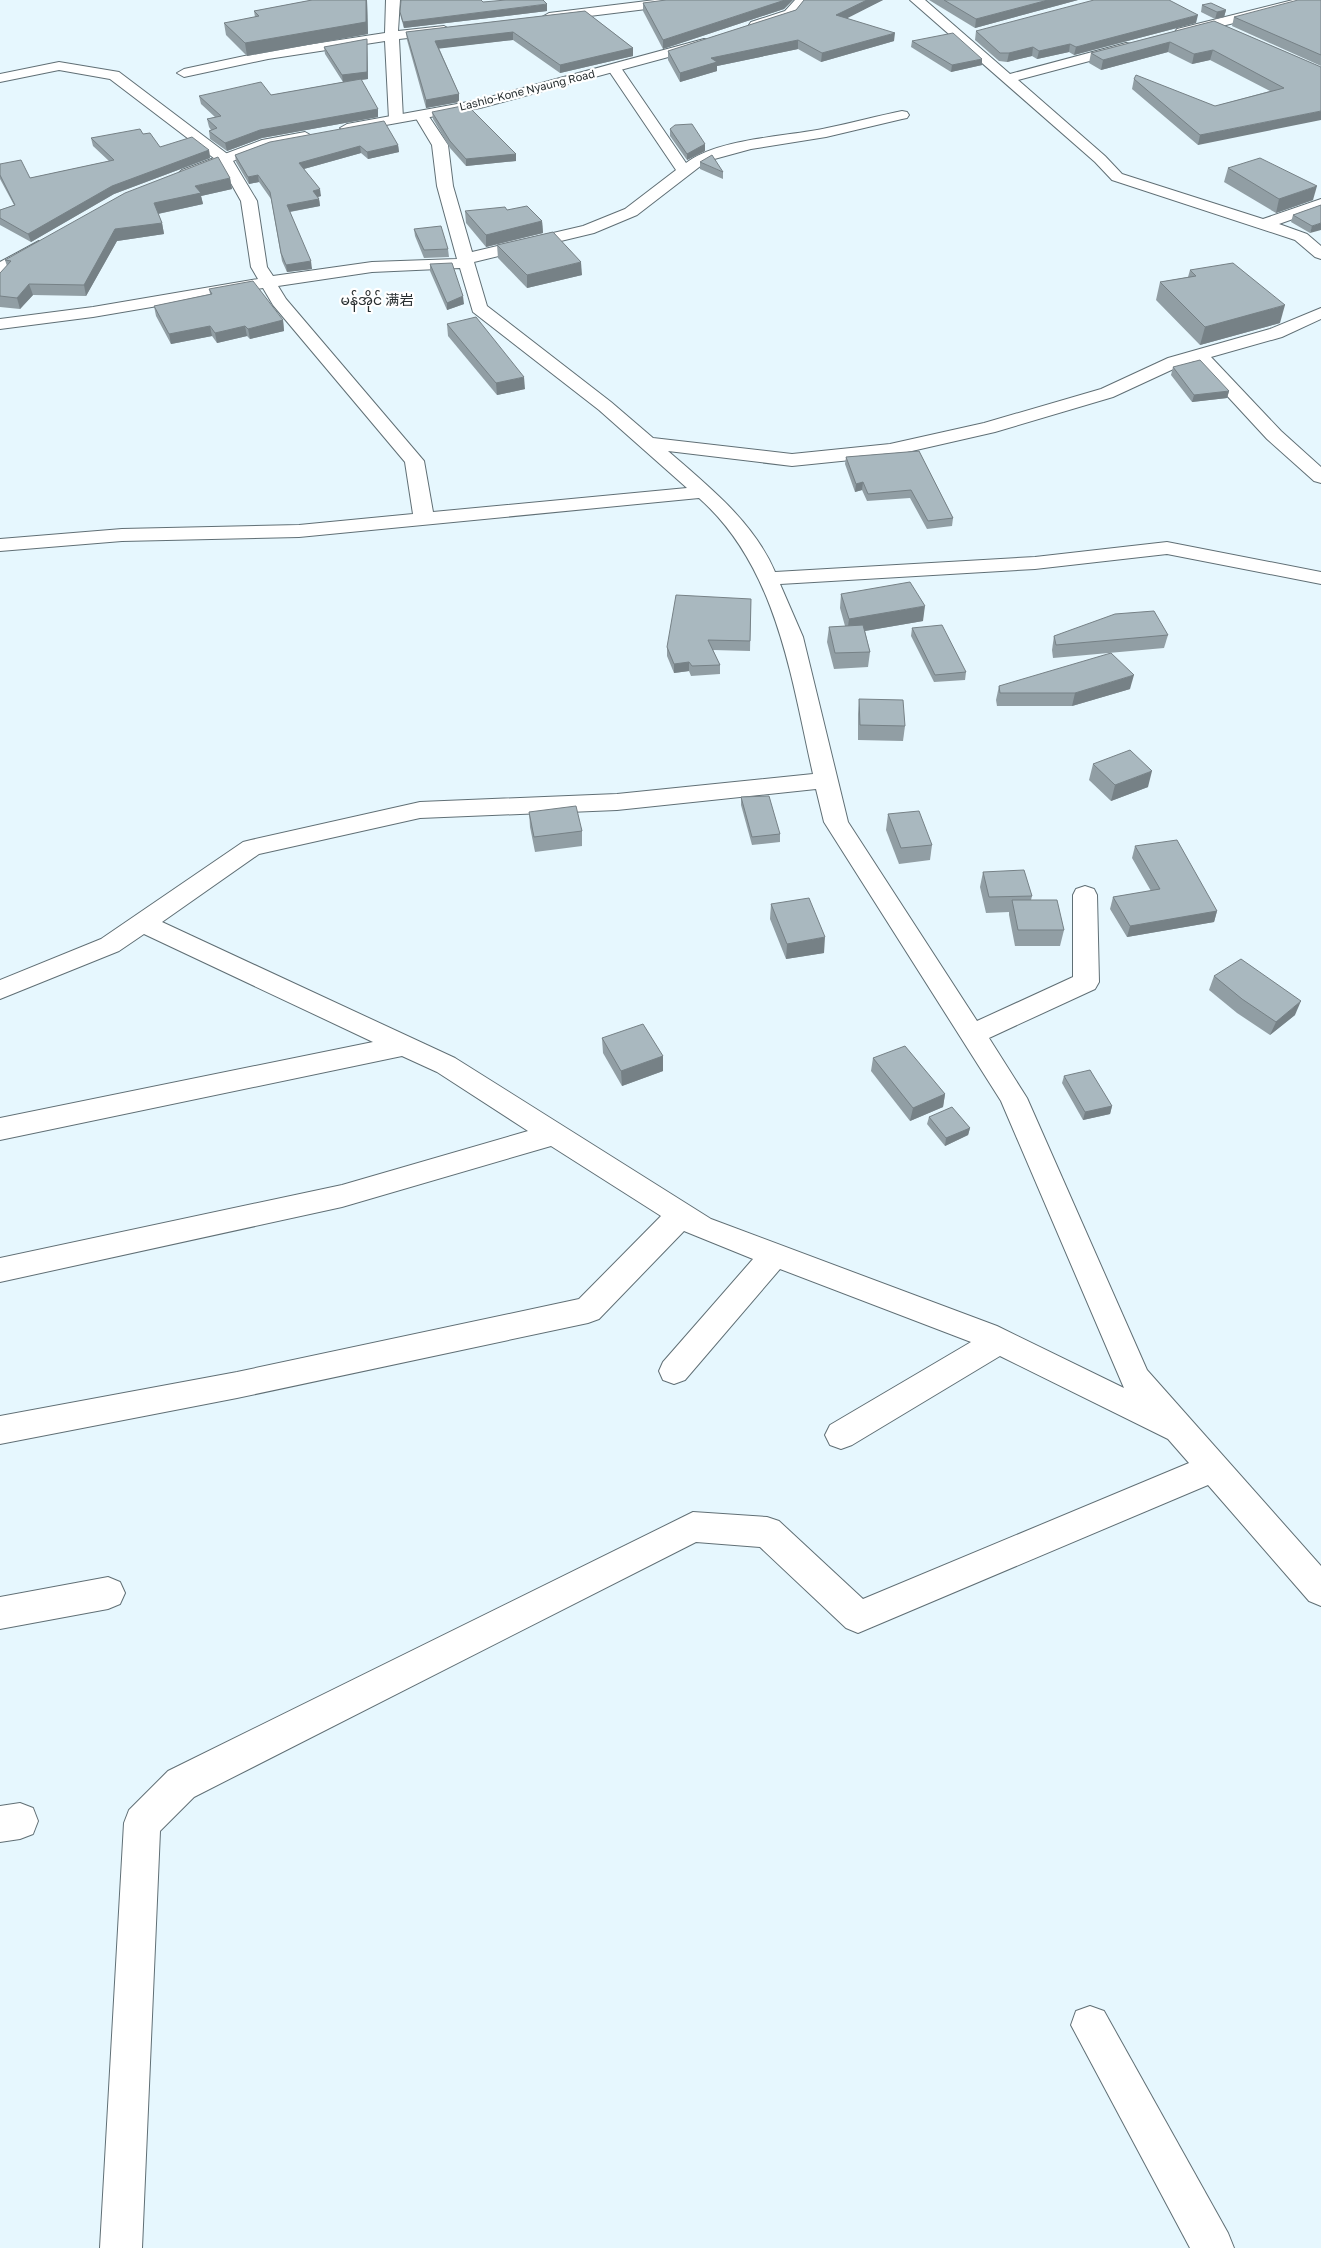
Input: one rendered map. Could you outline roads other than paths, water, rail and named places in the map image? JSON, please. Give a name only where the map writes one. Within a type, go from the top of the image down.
[{"type":"street","points":[[392,0],[391,37],[396,119]]},
{"type":"street","points":[[538,18],[687,0]]},
{"type":"street","points":[[744,29],[790,14],[802,0]]},
{"type":"street","points":[[918,0],[1006,79],[1100,159],[1117,177],[1301,238],[1321,254]]},
{"type":"street","points":[[1165,36],[1309,0]]},
{"type":"street","points":[[1196,16],[1229,32]]},
{"type":"street","points":[[184,73],[342,42],[460,28]]},
{"type":"street","points":[[960,38],[979,33]]},
{"type":"street","name":"Lashio-Kone Nyaung Road","points":[[173,179],[267,143],[480,104],[717,38]]},
{"type":"street","points":[[1006,79],[1137,44]]},
{"type":"street","points":[[0,78],[59,66],[114,74],[225,159],[249,201],[259,267],[279,301],[414,461],[424,519]]},
{"type":"street","points":[[614,68],[684,171]]},
{"type":"street","points":[[421,115],[440,145],[445,186],[479,308],[605,406],[719,506],[759,558],[792,637],[836,822],[1013,1098],[1135,1379],[1321,1590]]},
{"type":"street","points":[[0,324],[58,319],[268,282],[373,267],[466,261],[588,230],[631,212],[702,158],[750,145],[826,133],[902,115]]},
{"type":"street","points":[[1262,225],[1321,204]]},
{"type":"street","points":[[0,269],[52,239]]},
{"type":"street","points":[[647,443],[792,460],[890,450],[988,428],[1108,393],[1174,362],[1276,333],[1321,313]]},
{"type":"street","points":[[1200,356],[1274,434],[1321,477]]},
{"type":"street","points":[[0,545],[122,535],[299,531],[703,492]]},
{"type":"street","points":[[767,579],[1035,563],[1167,548],[1321,578]]},
{"type":"street","points":[[0,990],[110,945],[252,848],[420,810],[617,802],[826,780]]},
{"type":"street","points":[[972,1035],[1086,982],[1084,895]]},
{"type":"street","points":[[142,923],[446,1065],[701,1227],[999,1342],[1182,1432]]},
{"type":"street","points":[[0,1129],[403,1046]]},
{"type":"street","points":[[0,1270],[342,1196],[555,1134]]},
{"type":"street","points":[[0,1430],[237,1385],[588,1310],[681,1215]]},
{"type":"street","points":[[674,1371],[775,1255]]},
{"type":"street","points":[[841,1435],[999,1342]]},
{"type":"street","points":[[121,2248],[142,1823],[181,1784],[693,1527],[767,1532],[858,1618],[1214,1468]]},
{"type":"street","points":[[0,1613],[108,1593]]},
{"type":"street","points":[[1090,2024],[1213,2248]]},
{"type":"district","name":"မန်အိုင် 满岩","points":[[377,300]]}]
